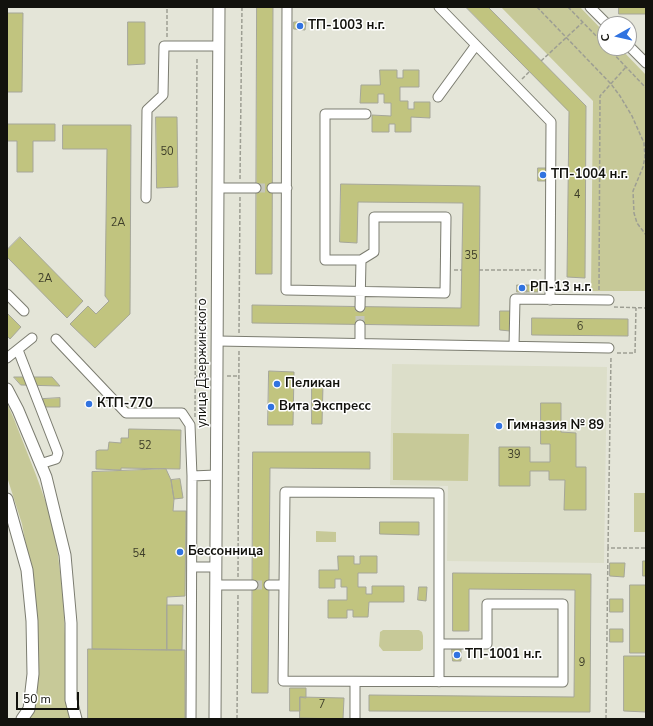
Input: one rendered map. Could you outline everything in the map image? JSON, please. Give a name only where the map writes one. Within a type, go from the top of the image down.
[{"type":"main road","name":"улица Дзержинского","points":[[215,719],[219,7]]},
{"type":"main road","points":[[7,390],[18,410],[46,477],[65,555],[71,623],[71,700],[76,719]]},
{"type":"main road","points":[[7,499],[27,570],[32,621],[33,674],[29,709],[22,719]]},
{"type":"street","points":[[287,7],[286,290],[445,292],[446,217],[374,217],[374,252],[361,260],[325,260],[325,114],[366,114]]},
{"type":"street","points":[[439,7],[551,122],[550,300]]},
{"type":"street","points":[[590,7],[599,16]]},
{"type":"street","points":[[438,98],[476,45]]},
{"type":"street","points":[[146,198],[147,110],[163,95],[164,46],[218,46]]},
{"type":"street","points":[[637,54],[646,63]]},
{"type":"street","points":[[218,188],[256,188]]},
{"type":"street","points":[[272,188],[287,188]]},
{"type":"street","points":[[360,307],[361,260]]},
{"type":"street","points":[[7,294],[24,311]]},
{"type":"street","points":[[514,346],[515,299],[599,300],[611,304]]},
{"type":"street","points":[[360,325],[360,343]]},
{"type":"street","points":[[32,338],[11,353],[58,453],[56,458],[40,464]]},
{"type":"street","points":[[56,339],[126,414],[182,413],[190,425],[192,476],[191,719]]},
{"type":"street","points":[[217,341],[609,348]]},
{"type":"street","points":[[192,476],[216,475]]},
{"type":"street","points":[[439,644],[487,644],[487,604],[563,604],[563,682],[439,682],[355,682],[283,681],[285,492],[439,493],[439,644],[439,682]]},
{"type":"street","points":[[192,567],[216,567]]},
{"type":"street","points":[[216,585],[253,585]]},
{"type":"street","points":[[269,585],[284,585]]},
{"type":"street","points":[[355,682],[355,719]]},
{"type":"path","points":[[167,7],[167,41]]},
{"type":"path","points":[[237,719],[242,7]]},
{"type":"path","points":[[537,7],[611,84],[632,116],[644,143],[646,157],[633,191],[634,214],[637,224],[646,235]]},
{"type":"path","points":[[568,7],[597,37]]},
{"type":"path","points":[[541,61],[582,22]]},
{"type":"path","points":[[616,56],[646,88]]},
{"type":"path","points":[[195,418],[198,57]]},
{"type":"path","points":[[599,300],[600,96],[626,67]]},
{"type":"path","points":[[515,85],[529,72]]},
{"type":"path","points":[[479,270],[550,270]]},
{"type":"path","points":[[611,304],[646,308]]},
{"type":"path","points":[[606,719],[611,354],[635,353],[636,308]]},
{"type":"path","points":[[608,548],[646,548]]},
{"type":"shaded area","name":"Гимназия № 89","points":[[392,364],[607,367],[604,563],[447,561],[448,486],[390,485]]},
{"type":"green space","points":[[501,7],[580,7],[597,25],[597,56],[628,56],[646,75],[646,291],[591,291],[593,101]]},
{"type":"green space","points":[[7,403],[49,511],[57,548],[63,595],[71,719],[29,719],[32,713],[28,557],[22,524],[7,477]]},
{"type":"green space","points":[[393,433],[469,434],[468,481],[393,480]]},
{"type":"green space","points":[[634,493],[646,493],[646,532],[634,532]]},
{"type":"green space","points":[[316,531],[336,532],[336,542],[316,542]]},
{"type":"green space","points":[[383,630],[419,630],[422,632],[423,636],[423,649],[420,651],[383,651],[379,646],[380,632]]},
{"type":"building","points":[[257,7],[273,7],[272,274],[256,274]]},
{"type":"building","points":[[466,7],[488,7],[586,106],[585,278],[567,277],[569,112]]},
{"type":"building","points":[[619,7],[646,7],[646,14],[619,14]]},
{"type":"building","points":[[7,13],[23,13],[22,92],[7,92]]},
{"type":"building","points":[[128,22],[145,22],[145,64],[128,65]]},
{"type":"building","name":"ТП-1003 н.г.","points":[[294,22],[306,22],[305,30],[294,29]]},
{"type":"building","points":[[380,70],[397,70],[397,78],[403,78],[403,70],[419,70],[419,87],[400,87],[400,101],[408,101],[408,109],[414,109],[414,102],[430,102],[430,118],[411,117],[411,132],[395,132],[395,124],[389,124],[389,132],[372,132],[372,115],[391,116],[391,103],[384,103],[384,94],[378,94],[378,103],[360,103],[361,85],[380,85]]},
{"type":"building","points":[[156,117],[177,117],[178,187],[157,188]]},
{"type":"building","points":[[7,124],[55,124],[55,141],[33,141],[33,172],[17,172],[17,141],[7,141]]},
{"type":"building","points":[[63,125],[131,125],[130,314],[95,348],[70,324],[88,306],[96,314],[109,301],[105,296],[107,149],[63,149]]},
{"type":"building","name":"ТП-1004 н.г.","points":[[538,168],[547,168],[547,181],[538,181]]},
{"type":"building","points":[[341,184],[480,186],[479,326],[252,323],[252,305],[461,308],[463,203],[358,202],[357,243],[340,242]]},
{"type":"building","points":[[20,237],[83,301],[67,318],[7,257],[7,250]]},
{"type":"building","name":"РП-13 н.г.","points":[[517,285],[527,285],[527,292],[517,292]]},
{"type":"building","points":[[527,285],[538,285],[538,292],[527,292]]},
{"type":"building","points":[[500,311],[511,311],[510,331],[500,330]]},
{"type":"building","points":[[7,313],[21,327],[10,339],[7,336]]},
{"type":"building","points":[[532,318],[628,319],[628,336],[532,335]]},
{"type":"building","points":[[269,371],[294,372],[293,425],[268,425]]},
{"type":"building","points":[[14,377],[52,377],[60,386],[21,385]]},
{"type":"building","points":[[312,385],[323,385],[322,424],[312,424]]},
{"type":"building","points":[[60,398],[60,407],[43,407],[43,399]]},
{"type":"building","points":[[541,403],[561,403],[561,432],[576,433],[576,467],[586,467],[586,510],[564,510],[565,480],[549,480],[549,471],[530,471],[530,486],[499,486],[499,447],[530,447],[530,462],[550,462],[550,444],[541,444]]},
{"type":"building","points":[[129,429],[181,430],[180,469],[96,469],[96,451],[108,450],[109,442],[121,443],[121,438],[128,438]]},
{"type":"building","points":[[253,452],[370,452],[370,469],[270,468],[268,693],[252,693]]},
{"type":"building","points":[[166,469],[171,480],[174,499],[173,511],[186,511],[185,596],[167,597],[167,650],[92,649],[92,472]]},
{"type":"building","points":[[180,479],[183,498],[174,499],[171,480]]},
{"type":"building","points":[[380,522],[419,522],[419,535],[380,534]]},
{"type":"building","points":[[338,556],[354,556],[354,564],[360,564],[360,556],[377,556],[377,573],[358,573],[358,587],[366,587],[366,594],[372,594],[372,586],[404,586],[404,602],[369,602],[368,617],[353,617],[353,610],[347,610],[347,618],[328,618],[328,600],[347,600],[347,587],[341,587],[341,579],[335,579],[335,588],[319,588],[319,570],[338,570]]},
{"type":"building","points":[[643,561],[646,561],[646,576],[643,576]]},
{"type":"building","points":[[610,563],[625,563],[624,577],[610,576]]},
{"type":"building","points":[[453,573],[591,574],[590,712],[369,711],[369,695],[574,697],[575,590],[469,589],[469,631],[453,631]]},
{"type":"building","points":[[630,585],[646,585],[646,653],[630,653]]},
{"type":"building","points":[[419,587],[427,587],[426,601],[418,600]]},
{"type":"building","points":[[610,599],[623,599],[623,612],[610,612]]},
{"type":"building","points":[[167,605],[183,605],[182,650],[167,650]]},
{"type":"building","points":[[610,629],[623,629],[623,642],[610,642]]},
{"type":"building","points":[[88,649],[185,650],[185,719],[88,719]]},
{"type":"building","name":"ТП-1001 н.г.","points":[[452,649],[461,649],[461,661],[453,661]]},
{"type":"building","points":[[624,656],[646,656],[646,712],[624,711]]},
{"type":"building","points":[[290,688],[306,688],[306,698],[300,697],[300,711],[290,711]]},
{"type":"building","points":[[300,697],[344,698],[343,719],[300,718]]},
{"type":"tunnel","points":[[256,188],[272,188]]},
{"type":"tunnel","points":[[360,307],[360,325]]},
{"type":"tunnel","points":[[253,585],[269,585]]},
{"type":"place","name":"ТП-1003 н.г.","points":[[300,26]]},
{"type":"place","name":"ТП-1004 н.г.","points":[[543,175]]},
{"type":"place","name":"РП-13 н.г.","points":[[522,288]]},
{"type":"place","name":"Пеликан","points":[[277,384]]},
{"type":"place","name":"КТП-770","points":[[89,404]]},
{"type":"place","name":"Вита Экспресс","points":[[271,407]]},
{"type":"place","name":"Гимназия № 89","points":[[499,426]]},
{"type":"place","name":"Бессонница","points":[[180,552]]},
{"type":"place","name":"ТП-1001 н.г.","points":[[457,655]]}]
